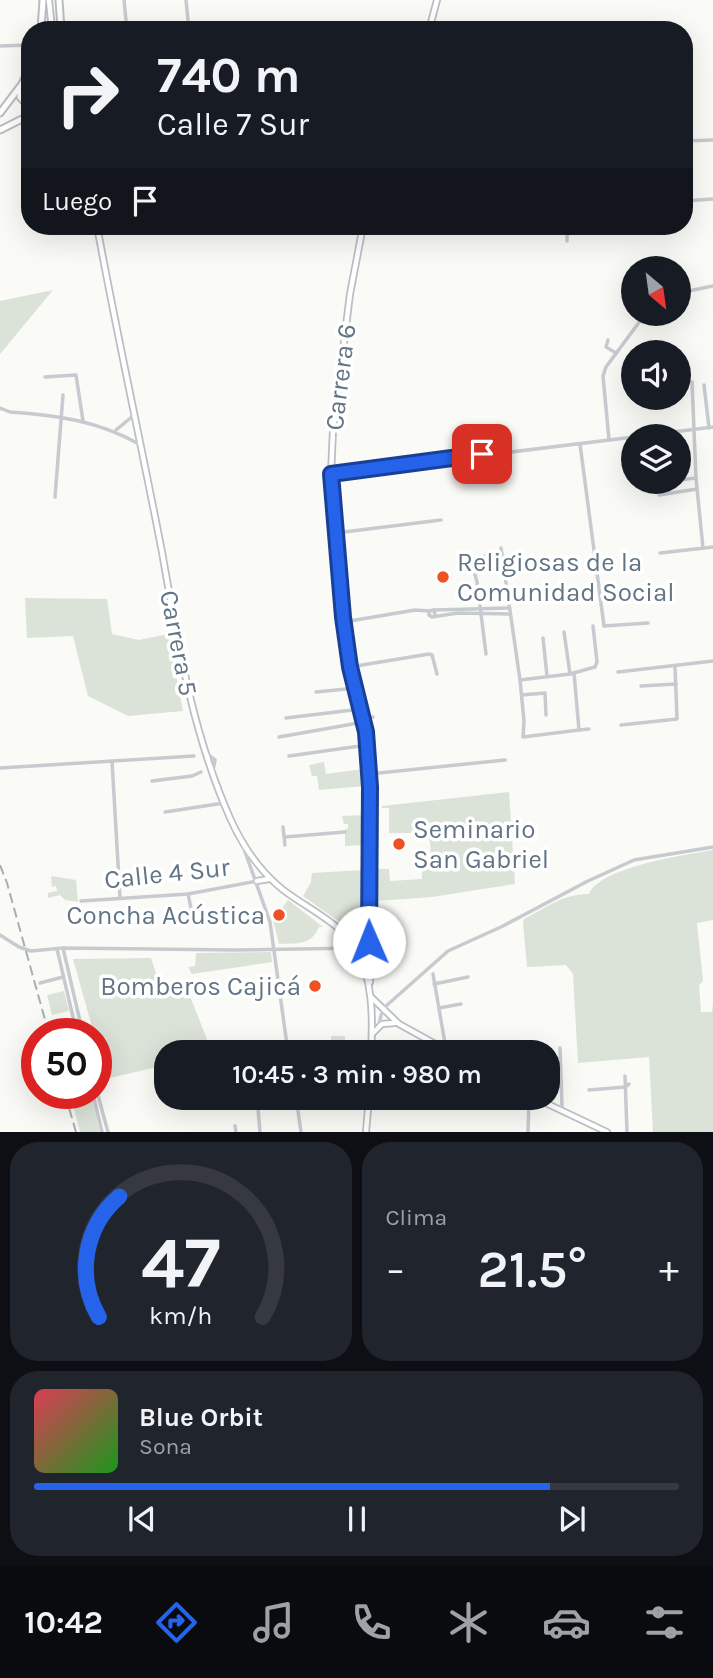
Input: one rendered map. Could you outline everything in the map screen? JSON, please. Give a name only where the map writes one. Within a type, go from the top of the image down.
[{"type":"highway","points":[[42,21],[43,0]]},
{"type":"highway","points":[[58,0],[61,21]]},
{"type":"highway","points":[[0,113],[21,85]]},
{"type":"highway","points":[[2,129],[21,121]]},
{"type":"main road","points":[[49,0],[51,21]]},
{"type":"main road","points":[[431,21],[437,0]]},
{"type":"main road","name":"Carrera 5","points":[[99,235],[180,658],[204,752],[240,840]]},
{"type":"main road","name":"Carrera 6","points":[[361,235],[350,294],[333,430],[331,474],[344,622],[350,667],[364,720],[367,745],[372,963],[369,988]]},
{"type":"main road","name":"Carrera 6","points":[[240,840],[270,879],[340,930],[357,950],[369,988],[372,1040]]},
{"type":"main road","points":[[257,881],[270,879]]},
{"type":"main road","points":[[357,950],[365,954],[370,948]]},
{"type":"main road","points":[[370,996],[399,1024],[428,1040]]},
{"type":"main road","points":[[372,1034],[379,1026],[390,1022],[399,1024]]},
{"type":"main road","points":[[366,1132],[368,1110]]},
{"type":"main road","points":[[559,1110],[607,1132]]},
{"type":"street","points":[[124,0],[126,21]]},
{"type":"street","points":[[186,0],[188,21]]},
{"type":"street","points":[[0,46],[21,45]]},
{"type":"street","points":[[693,141],[713,140]]},
{"type":"street","points":[[693,200],[713,199]]},
{"type":"street","points":[[568,235],[568,241]]},
{"type":"street","points":[[691,291],[713,286]]},
{"type":"street","points":[[610,440],[603,376],[606,367],[637,326]]},
{"type":"street","points":[[608,341],[606,347],[617,353]]},
{"type":"street","points":[[45,377],[76,375],[83,421]]},
{"type":"street","points":[[692,382],[696,478],[703,548]]},
{"type":"street","points":[[693,429],[711,428],[704,385]]},
{"type":"street","points":[[55,497],[63,395]]},
{"type":"street","points":[[0,408],[10,412],[83,421],[115,431],[139,444]]},
{"type":"street","points":[[115,431],[133,416]]},
{"type":"street","points":[[331,474],[621,439]]},
{"type":"street","points":[[580,444],[604,626],[648,623]]},
{"type":"street","points":[[457,457],[458,465]]},
{"type":"street","points":[[691,479],[696,478]]},
{"type":"street","points":[[659,495],[697,489]]},
{"type":"street","points":[[336,533],[441,520]]},
{"type":"street","points":[[660,553],[713,547]]},
{"type":"street","points":[[500,548],[522,695],[523,737],[589,729]]},
{"type":"street","points":[[486,654],[471,560],[502,554]]},
{"type":"street","points":[[502,608],[503,614]]},
{"type":"street","points":[[344,622],[415,610],[446,612],[509,608]]},
{"type":"street","points":[[468,611],[510,614]]},
{"type":"street","points":[[520,680],[572,674],[595,667],[597,662],[593,626]]},
{"type":"street","points":[[564,632],[579,730]]},
{"type":"street","points":[[543,638],[547,676]]},
{"type":"street","points":[[350,667],[429,654],[432,655],[437,674]]},
{"type":"street","points":[[618,672],[713,661]]},
{"type":"street","points":[[621,725],[677,719],[675,667]]},
{"type":"street","points":[[642,687],[676,684]]},
{"type":"street","points":[[316,692],[356,688]]},
{"type":"street","points":[[522,695],[545,693],[547,715]]},
{"type":"street","points":[[286,718],[361,709]]},
{"type":"street","points":[[279,737],[373,717]]},
{"type":"street","points":[[289,756],[367,745]]},
{"type":"street","points":[[0,768],[194,755]]},
{"type":"street","points":[[112,761],[120,898]]},
{"type":"street","points":[[369,774],[505,761]]},
{"type":"street","points":[[152,781],[192,776],[201,772]]},
{"type":"street","points":[[165,811],[224,803]]},
{"type":"street","points":[[283,827],[285,845]]},
{"type":"street","points":[[285,837],[345,832]]},
{"type":"street","name":"Carrera 5","points":[[240,840],[270,922],[286,1040]]},
{"type":"street","points":[[379,1026],[382,1010],[448,951],[634,860],[713,847]]},
{"type":"street","name":"Calle 4 Sur","points":[[81,901],[188,894],[257,881]]},
{"type":"street","points":[[188,894],[193,918]]},
{"type":"street","points":[[0,935],[31,951],[60,948],[357,950]]},
{"type":"street","points":[[60,948],[63,977],[73,1018]]},
{"type":"street","points":[[60,948],[79,1018]]},
{"type":"street","points":[[433,974],[445,1040]]},
{"type":"street","points":[[40,983],[63,977]]},
{"type":"street","points":[[434,984],[468,977]]},
{"type":"street","points":[[438,1008],[461,1004]]},
{"type":"street","points":[[560,1048],[562,1106]]},
{"type":"street","points":[[625,1076],[627,1132]]},
{"type":"street","points":[[589,1090],[627,1085]]},
{"type":"street","points":[[98,1109],[105,1132]]},
{"type":"street","points":[[100,1109],[105,1132]]},
{"type":"street","points":[[258,1110],[260,1132]]},
{"type":"street","points":[[298,1110],[301,1132]]},
{"type":"street","points":[[528,1132],[530,1110]]},
{"type":"street","points":[[234,1126],[236,1132]]},
{"type":"shaded area","points":[[53,290],[0,354],[0,301]]},
{"type":"shaded area","points":[[25,598],[107,599],[112,634],[139,640],[168,634],[183,711],[128,716],[88,696],[73,636],[27,638]]},
{"type":"shaded area","points":[[324,762],[326,774],[363,769],[365,786],[319,790],[317,776],[312,776],[309,765]]},
{"type":"shaded area","points":[[509,792],[515,884],[432,897],[376,901],[378,869],[389,869],[390,881],[422,879],[430,852],[426,833],[389,833],[389,808],[382,806]]},
{"type":"shaded area","points":[[364,815],[363,845],[345,846],[345,829],[348,829],[348,824],[344,824],[342,816]]},
{"type":"shaded area","points":[[713,850],[713,920],[697,923],[703,981],[699,985],[701,1012],[712,1012],[713,1004],[713,1132],[653,1132],[649,1057],[578,1063],[573,974],[566,965],[527,967],[523,923],[524,919],[555,902],[589,894],[609,876],[664,859]]},
{"type":"shaded area","points":[[363,870],[364,943],[361,944],[341,923],[303,896],[311,882],[312,873]]},
{"type":"shaded area","points":[[51,876],[76,880],[78,902],[65,900],[60,895],[48,898],[48,893],[57,891],[56,886],[52,887]]},
{"type":"shaded area","points":[[288,900],[323,927],[319,927],[312,938],[297,943],[279,944],[273,920]]},
{"type":"shaded area","points":[[271,952],[272,962],[192,974],[188,967],[195,966],[196,953]]},
{"type":"shaded area","points":[[151,958],[159,982],[188,991],[207,1040],[154,1040],[154,1068],[112,1077],[112,1018],[90,1018],[73,959]]},
{"type":"shaded area","points":[[64,991],[69,1011],[52,1015],[47,995]]},
{"type":"shaded area","points":[[331,1036],[345,1036],[345,1040],[331,1040]]},
{"type":"shaded area","points":[[74,1109],[95,1109],[100,1132],[80,1132]]},
{"type":"railway","points":[[0,865],[45,1018]]},
{"type":"railway","points":[[69,1109],[76,1132]]},
{"type":"place","name":"Religiosas de la Comunidad Social","points":[[443,577]]},
{"type":"place","name":"Seminario San Gabriel","points":[[399,844]]},
{"type":"place","name":"Concha Acústica","points":[[279,915]]},
{"type":"place","name":"Bomberos Cajicá","points":[[315,986]]},
{"type":"route","points":[[369,942],[370,787],[366,732],[350,667],[343,617],[331,474],[482,454]]}]
